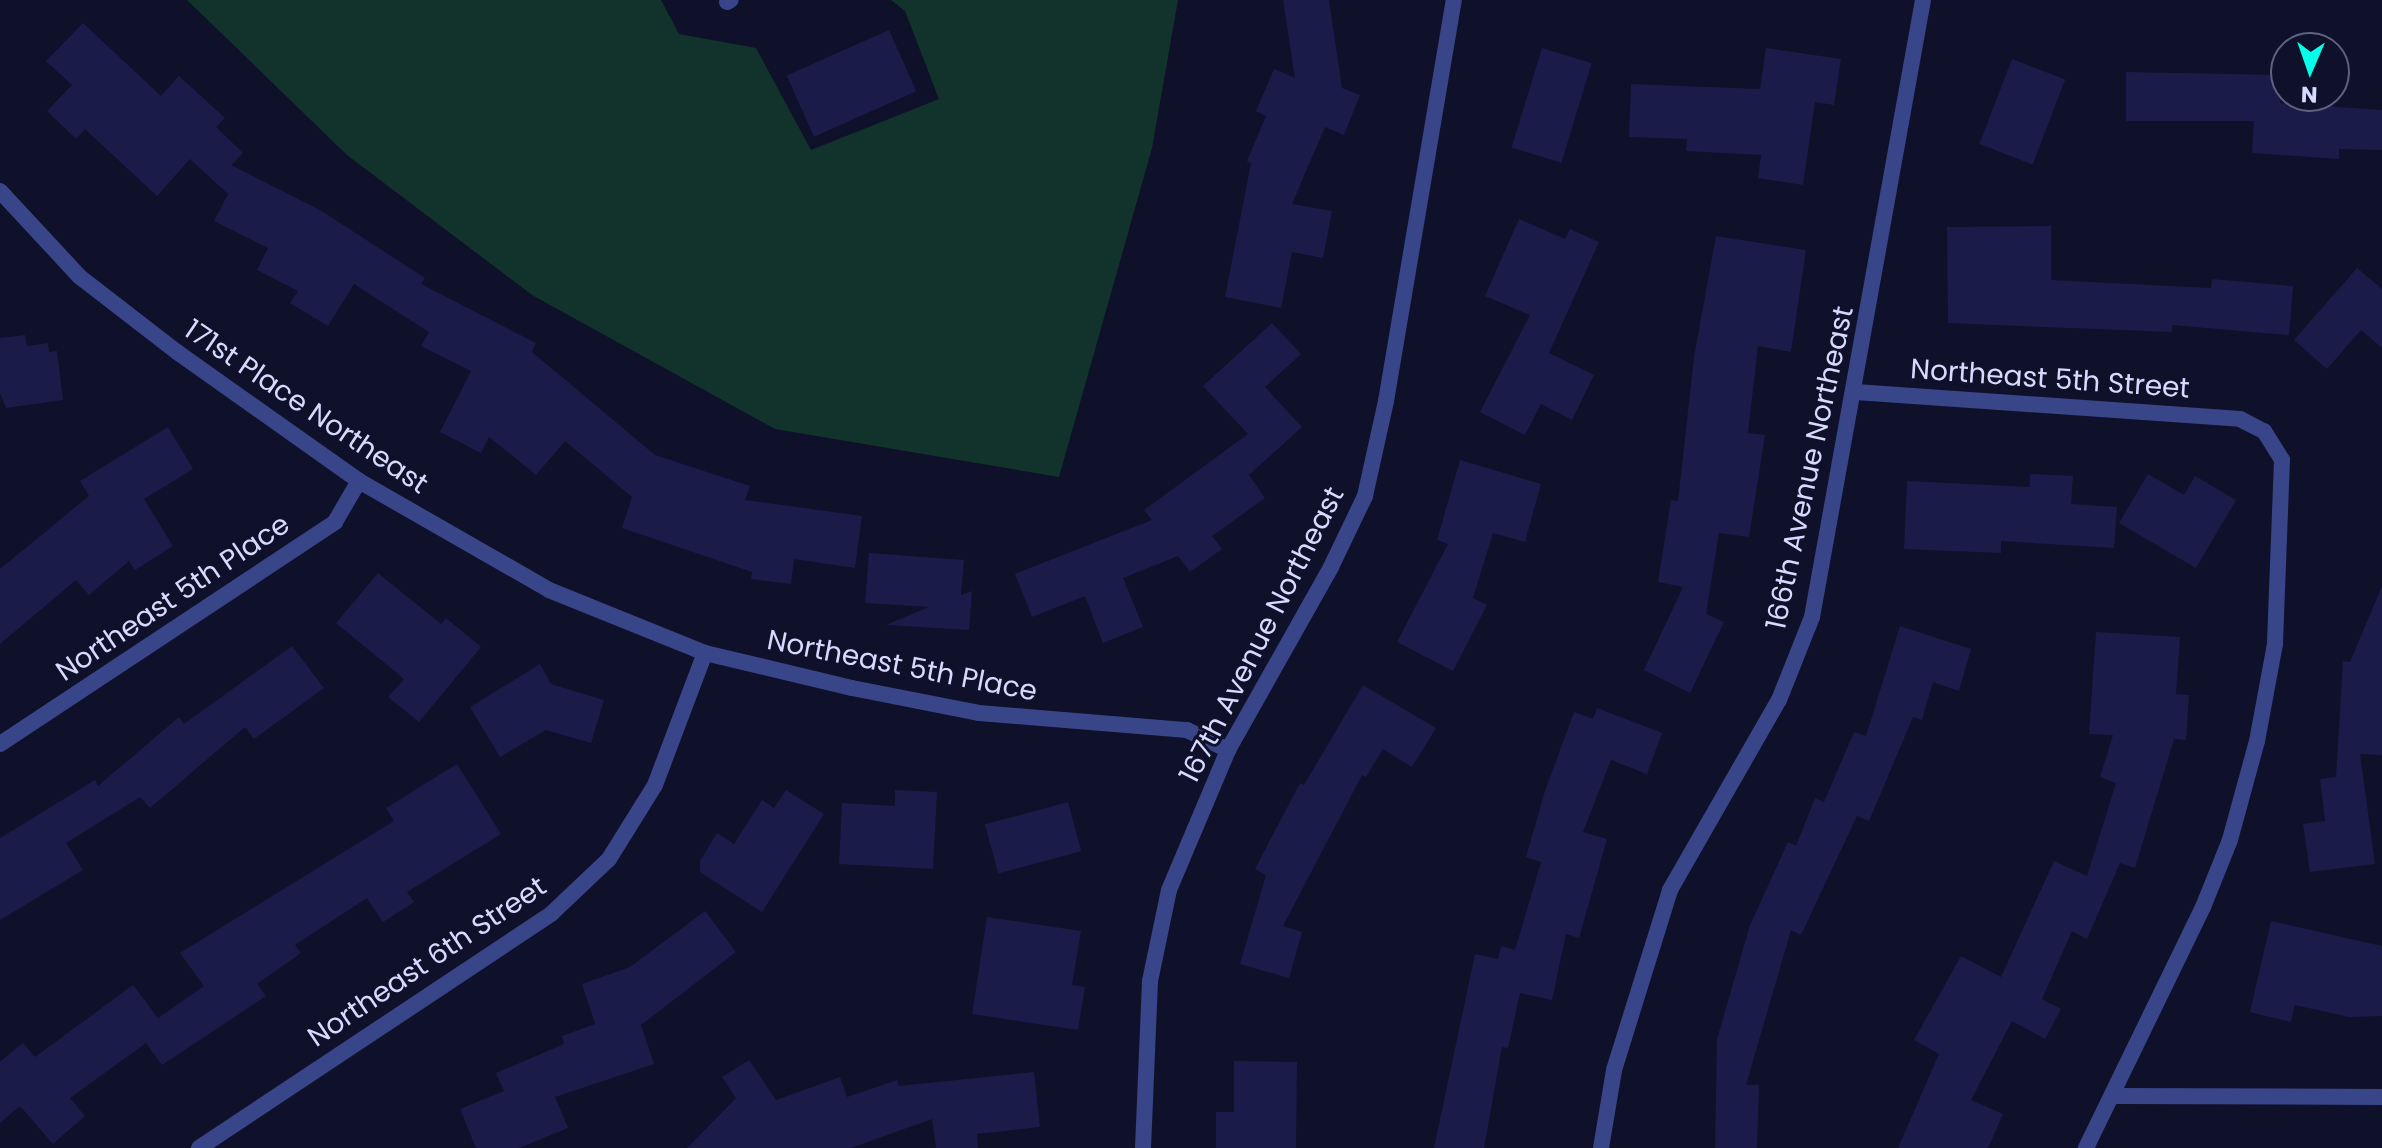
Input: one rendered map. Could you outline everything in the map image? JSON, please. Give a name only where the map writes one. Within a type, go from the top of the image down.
[{"type":"street","name":"167th Avenue Northeast","points":[[1143,1148],[1150,981],[1169,890],[1228,750],[1365,496],[1386,401],[1454,0]]},
{"type":"street","name":"166th Avenue Northeast","points":[[1601,1148],[1614,1070],[1670,890],[1779,700],[1812,617],[1856,392],[1923,0]]},
{"type":"street","name":"171st Place Northeast","points":[[3,199],[80,277],[359,481],[549,590],[705,653]]},
{"type":"street","name":"Northeast 5th Street","points":[[1856,392],[2240,419],[2264,431],[2282,460],[2275,644],[2257,741],[2230,840],[2115,1096]]},
{"type":"street","name":"Northeast 5th Place","points":[[0,744],[335,522],[359,481]]},
{"type":"street","name":"Northeast 5th Place","points":[[705,653],[979,713],[1187,730],[1228,750]]},
{"type":"street","name":"Northeast 6th Street","points":[[199,1148],[551,914],[609,859],[655,785],[705,653]]},
{"type":"street","points":[[2086,1148],[2115,1096],[2382,1097]]},
{"type":"green space","points":[[187,0],[661,0],[679,34],[756,48],[811,150],[939,99],[905,11],[891,0],[1178,0],[1152,148],[1059,477],[775,429],[532,295],[347,155]]},
{"type":"building","points":[[1283,0],[1329,0],[1342,88],[1360,95],[1344,135],[1325,127],[1292,204],[1332,211],[1323,258],[1292,252],[1281,308],[1225,297],[1251,163],[1247,161],[1266,116],[1256,111],[1274,69],[1295,78]]},
{"type":"building","points":[[83,23],[161,96],[179,76],[225,118],[216,127],[243,153],[231,165],[320,210],[425,278],[421,284],[536,343],[532,352],[655,455],[750,486],[745,500],[862,516],[855,568],[794,559],[791,584],[751,579],[752,572],[622,528],[632,497],[565,441],[536,475],[489,437],[481,453],[440,432],[471,371],[421,346],[429,332],[354,284],[328,326],[290,303],[298,291],[257,270],[268,248],[214,221],[228,194],[190,159],[157,196],[85,129],[76,139],[47,111],[72,85],[46,61]]},
{"type":"building","points":[[889,30],[916,91],[814,137],[787,76]]},
{"type":"building","points":[[1542,48],[1592,63],[1561,163],[1512,147]]},
{"type":"building","points":[[1766,48],[1841,59],[1834,105],[1815,102],[1803,185],[1758,178],[1761,155],[1686,151],[1687,139],[1629,137],[1631,84],[1760,89]]},
{"type":"building","points":[[2012,59],[2065,79],[2033,164],[1979,144]]},
{"type":"building","points":[[2126,72],[2270,75],[2270,112],[2350,112],[2350,108],[2382,110],[2382,150],[2339,149],[2339,159],[2252,153],[2254,121],[2126,121]]},
{"type":"building","points":[[1519,219],[1565,239],[1570,229],[1599,242],[1549,353],[1594,375],[1572,420],[1541,404],[1525,435],[1480,412],[1530,315],[1485,296]]},
{"type":"building","points":[[2051,226],[2051,280],[2211,288],[2212,279],[2293,286],[2289,335],[2172,325],[2172,332],[1948,323],[1947,227]]},
{"type":"building","points":[[1716,236],[1806,250],[1791,352],[1758,346],[1748,433],[1765,435],[1749,537],[1719,533],[1706,614],[1724,622],[1690,693],[1644,670],[1683,587],[1658,582],[1671,500],[1678,501],[1694,357]]},
{"type":"building","points":[[2357,268],[2382,289],[2382,348],[2361,330],[2327,369],[2294,340]]},
{"type":"building","points":[[1272,323],[1301,354],[1265,387],[1302,427],[1249,475],[1265,498],[1212,536],[1222,549],[1190,572],[1178,556],[1123,578],[1143,627],[1103,643],[1085,596],[1032,617],[1015,574],[1152,520],[1144,510],[1248,434],[1203,386]]},
{"type":"building","points":[[25,335],[27,346],[48,343],[49,352],[57,351],[63,400],[6,408],[0,393],[0,338]]},
{"type":"building","points":[[168,427],[193,469],[144,499],[173,546],[135,570],[129,561],[89,595],[76,580],[0,644],[0,569],[89,496],[80,481]]},
{"type":"building","points":[[1460,460],[1541,484],[1525,542],[1493,533],[1473,598],[1487,605],[1453,671],[1397,642],[1448,544],[1437,540]]},
{"type":"building","points":[[2030,474],[2073,476],[2071,504],[2117,507],[2114,548],[2001,541],[2001,553],[1904,549],[1907,481],[2030,487]]},
{"type":"building","points":[[2148,474],[2184,495],[2195,476],[2236,500],[2196,568],[2119,523]]},
{"type":"building","points":[[869,553],[964,560],[961,595],[972,591],[969,630],[886,625],[929,607],[865,603]]},
{"type":"building","points":[[378,573],[441,624],[446,618],[481,647],[419,722],[388,697],[404,679],[336,623]]},
{"type":"building","points":[[2382,586],[2382,755],[2360,754],[2375,864],[2310,872],[2303,824],[2325,821],[2320,779],[2336,777],[2343,661],[2350,662]]},
{"type":"building","points":[[1900,626],[1971,649],[1959,691],[1933,682],[1922,720],[1913,717],[1869,821],[1857,816],[1801,935],[1791,930],[1746,1085],[1759,1085],[1757,1148],[1715,1148],[1717,1039],[1750,925],[1788,842],[1796,846],[1815,798],[1824,802],[1854,732],[1866,736]]},
{"type":"building","points":[[2096,632],[2180,637],[2176,694],[2189,695],[2186,740],[2174,739],[2135,868],[2120,863],[2087,939],[2072,931],[2042,999],[2061,1009],[2045,1039],[2012,1021],[1971,1100],[2003,1114],[1988,1148],[1898,1148],[1939,1054],[1914,1040],[1961,956],[2001,977],[2054,861],[2087,876],[2116,783],[2100,777],[2113,735],[2089,734]]},
{"type":"building","points":[[292,646],[324,688],[254,739],[245,727],[150,808],[140,797],[66,843],[83,870],[0,920],[0,838],[95,780],[98,786],[179,717],[184,724]]},
{"type":"building","points":[[540,664],[551,684],[604,700],[591,743],[546,730],[500,757],[470,707]]},
{"type":"building","points":[[1363,685],[1436,728],[1412,767],[1383,749],[1366,777],[1362,775],[1283,926],[1302,932],[1289,978],[1240,964],[1266,875],[1255,869],[1300,783],[1304,785]]},
{"type":"building","points":[[1597,708],[1662,733],[1647,774],[1611,760],[1583,832],[1607,839],[1579,938],[1566,934],[1552,1000],[1520,993],[1508,1048],[1502,1047],[1484,1148],[1434,1148],[1475,954],[1498,959],[1501,946],[1515,950],[1541,862],[1526,857],[1545,791],[1574,712],[1593,719]]},
{"type":"building","points":[[457,764],[501,834],[407,892],[414,902],[383,922],[367,898],[295,945],[301,953],[257,984],[266,996],[162,1065],[146,1043],[70,1098],[85,1116],[53,1144],[20,1106],[0,1123],[0,1062],[23,1043],[35,1057],[133,985],[158,1018],[204,986],[180,953],[394,821],[386,808]]},
{"type":"building","points":[[786,790],[824,814],[762,912],[700,872],[700,861],[717,833],[734,844],[762,800],[774,808]]},
{"type":"building","points":[[895,790],[937,792],[933,869],[839,864],[842,803],[895,806]]},
{"type":"building","points":[[1068,802],[1081,851],[998,874],[985,824]]},
{"type":"building","points":[[705,911],[736,952],[641,1025],[654,1064],[555,1097],[568,1128],[519,1148],[476,1148],[460,1109],[504,1091],[496,1073],[564,1044],[562,1036],[595,1024],[582,984],[630,967]]},
{"type":"building","points":[[987,917],[1081,931],[1072,985],[1085,987],[1078,1030],[972,1014]]},
{"type":"building","points":[[2271,921],[2382,946],[2382,1016],[2349,1017],[2295,1005],[2291,1022],[2250,1012]]},
{"type":"building","points":[[749,1060],[776,1100],[840,1077],[847,1097],[897,1080],[899,1086],[1034,1072],[1040,1127],[977,1134],[978,1148],[936,1148],[932,1119],[851,1148],[687,1148],[736,1098],[722,1077]]},
{"type":"building","points":[[1234,1061],[1297,1062],[1296,1148],[1216,1148],[1216,1112],[1234,1112]]}]
